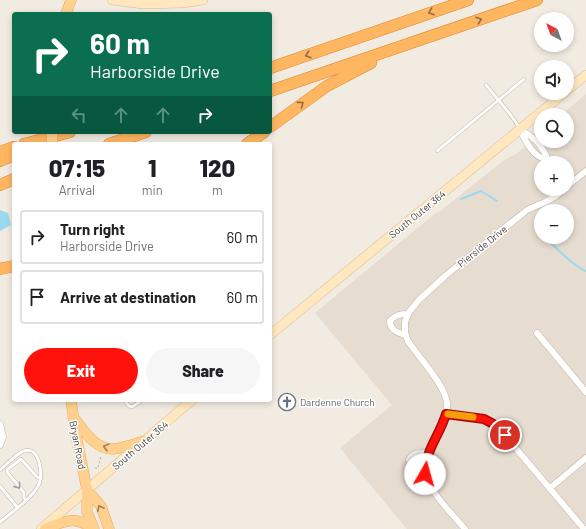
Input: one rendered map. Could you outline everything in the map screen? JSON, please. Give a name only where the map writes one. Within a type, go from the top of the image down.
[{"type":"highway","points":[[272,67],[468,0]]},
{"type":"highway","points":[[272,90],[537,0]]},
{"type":"highway","points":[[272,126],[314,95],[337,81],[415,41]]},
{"type":"highway","points":[[32,142],[62,134]]},
{"type":"highway","points":[[48,142],[70,134]]},
{"type":"highway","points":[[115,142],[140,134]]},
{"type":"highway","points":[[250,142],[261,134]]},
{"type":"highway","points":[[0,152],[12,148]]},
{"type":"highway","points":[[0,161],[12,156]]},
{"type":"highway","points":[[0,185],[12,180]]},
{"type":"highway","points":[[0,269],[12,266]]},
{"type":"main road","points":[[67,12],[71,0]]},
{"type":"main road","name":"Bryan Road","points":[[71,402],[87,490],[88,512],[93,529]]},
{"type":"main road","points":[[73,417],[98,445],[106,448],[122,448],[144,441]]},
{"type":"main road","points":[[87,490],[101,506],[109,529]]},
{"type":"main road","points":[[45,529],[73,520],[81,522],[93,529]]},
{"type":"street","points":[[112,0],[143,4],[182,4],[203,0]]},
{"type":"street","points":[[574,84],[586,75]]},
{"type":"street","name":"South Outer 364","points":[[272,333],[555,100]]},
{"type":"street","points":[[520,129],[535,139],[547,156]]},
{"type":"street","points":[[520,129],[527,145],[537,156]]},
{"type":"street","name":"Pierside Drive","points":[[574,180],[586,171]]},
{"type":"street","name":"Pierside Drive","points":[[425,471],[428,453],[432,443],[442,428],[447,404],[441,388],[406,335],[393,330],[390,326],[390,321],[398,315],[408,314],[419,300],[432,288],[527,210],[556,196]]},
{"type":"street","points":[[406,335],[405,322],[408,314]]},
{"type":"street","points":[[537,333],[586,392]]},
{"type":"street","name":"South Outer 364","points":[[41,529],[190,402]]},
{"type":"street","points":[[446,414],[484,419],[497,426],[584,529]]},
{"type":"street","points":[[0,424],[3,437],[0,445]]},
{"type":"street","points":[[428,453],[416,453],[410,456],[409,460],[412,467],[419,471],[425,471],[426,476],[441,501],[465,529]]},
{"type":"street","points":[[550,488],[586,458]]},
{"type":"lane","points":[[437,151],[524,79]]},
{"type":"lane","points":[[486,85],[520,129]]},
{"type":"lane","points":[[125,402],[128,406],[132,407],[139,402]]},
{"type":"lane","points":[[0,470],[23,451],[28,450],[35,453],[39,460],[41,478],[38,487],[26,500],[0,522]]},
{"type":"lane","points":[[26,500],[22,490],[7,470],[21,459],[37,477],[41,478]]},
{"type":"lane","points":[[0,486],[17,507]]},
{"type":"path","points":[[95,468],[98,468],[102,453]]},
{"type":"shaded area","points":[[586,94],[586,529],[407,529],[340,448],[392,405],[316,314],[316,312],[437,212],[438,213],[504,160],[516,154],[534,140],[534,148],[574,148],[574,108],[569,108]]},
{"type":"water","points":[[0,210],[8,213],[11,225],[0,231]]},
{"type":"waterway","points":[[461,199],[481,191],[497,201]]},
{"type":"waterway","points":[[552,244],[581,269],[586,271]]},
{"type":"slow traffic","points":[[448,414],[473,417]]},
{"type":"place","name":"Dardenne Church","points":[[287,402]]},
{"type":"route","points":[[425,474],[428,453],[432,443],[442,428],[446,414],[484,419],[497,426],[505,435]]}]
